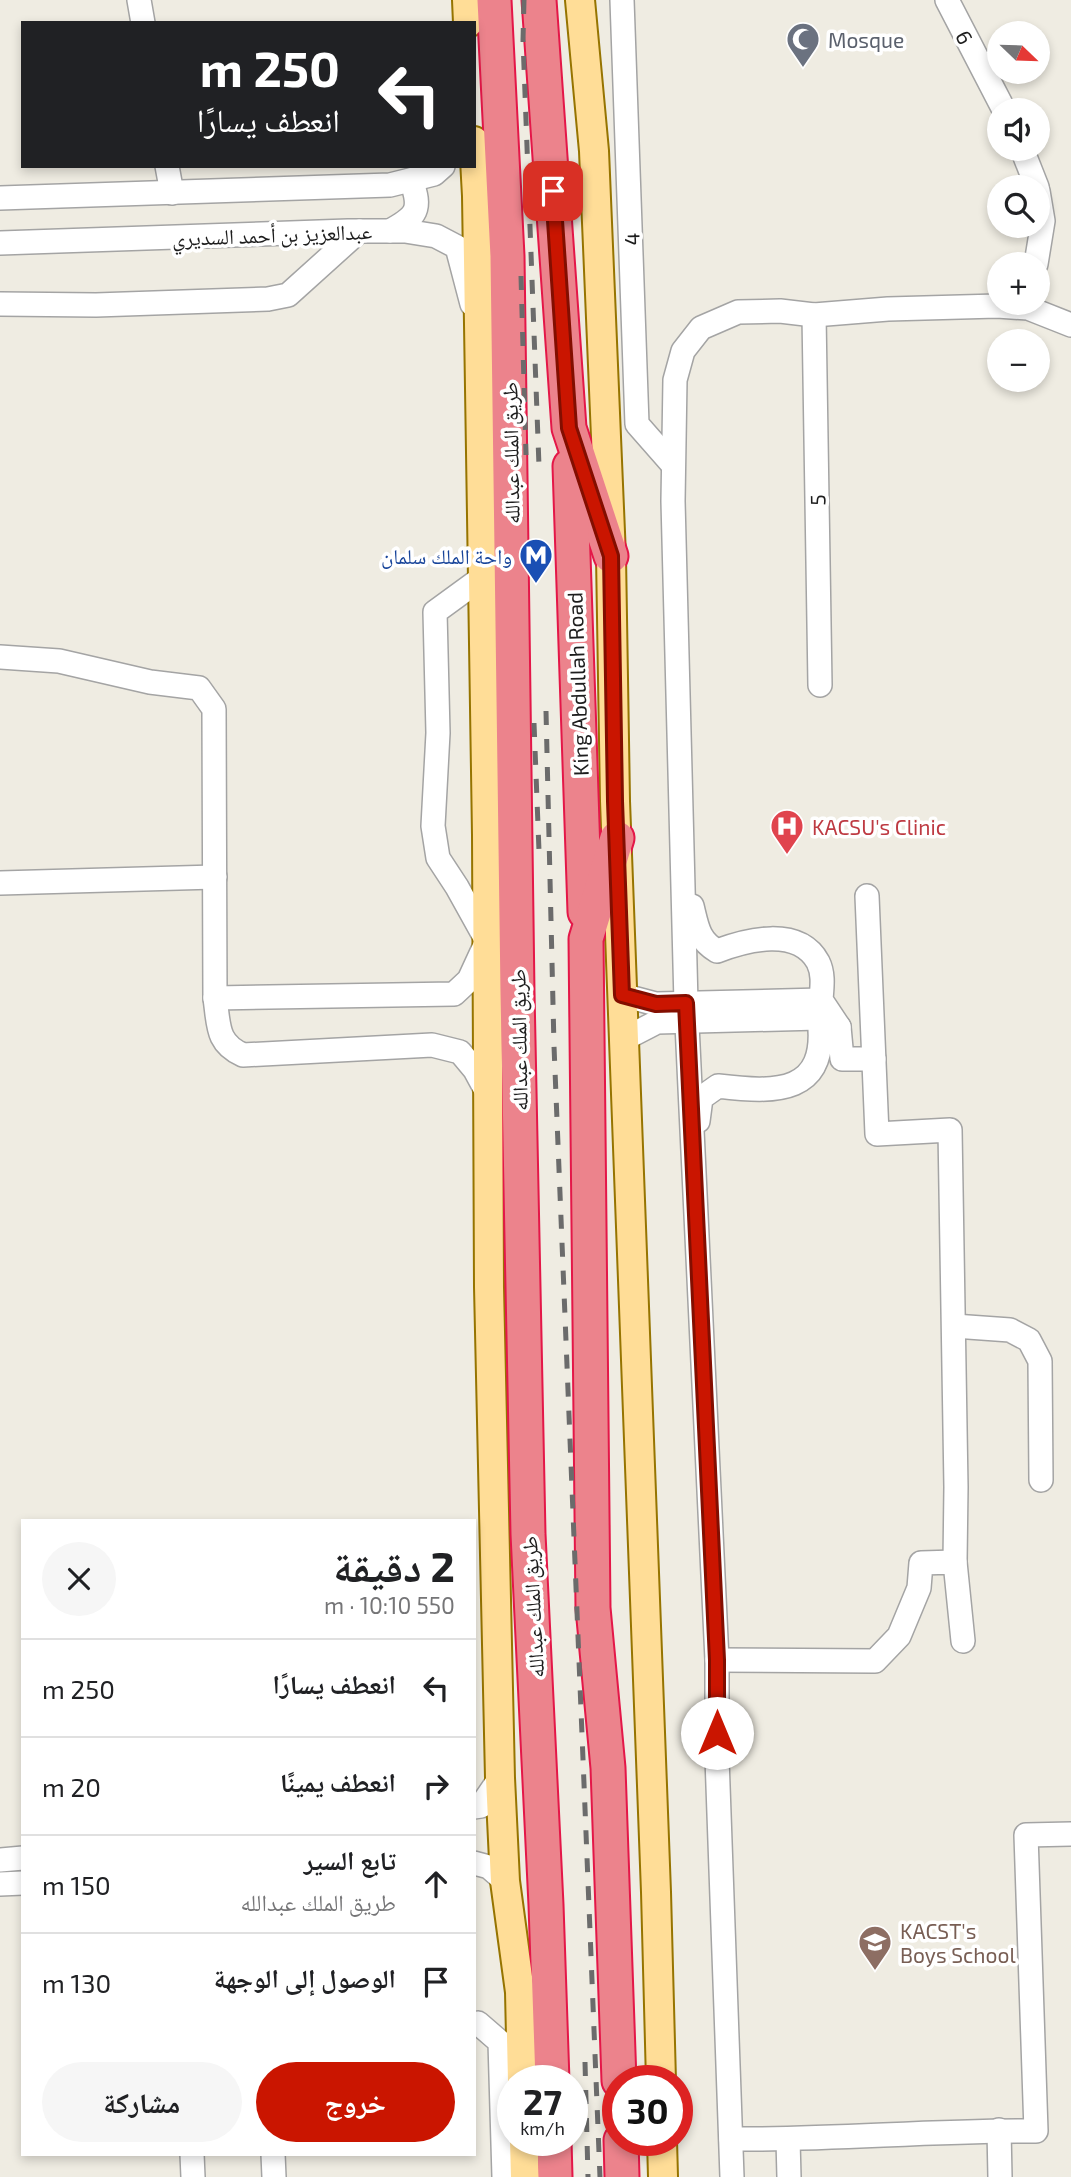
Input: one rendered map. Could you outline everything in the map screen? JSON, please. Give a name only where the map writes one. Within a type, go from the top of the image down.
[{"type":"highway","name":"طريق الملك عبدالله","points":[[494,0],[507,270],[517,1006],[528,1534],[551,2065]]},
{"type":"highway","points":[[539,0],[569,428],[611,556]]},
{"type":"highway","name":"King Abdullah Road","points":[[569,428],[586,939]]},
{"type":"highway","points":[[617,838],[586,939],[593,1608],[608,1769],[618,2065]]},
{"type":"highway","points":[[554,2156],[555,2177]]},
{"type":"highway","points":[[621,2156],[622,2177]]},
{"type":"main road","points":[[467,0],[468,21]]},
{"type":"main road","points":[[580,0],[594,151],[611,556],[622,995],[661,2065]]},
{"type":"main road","points":[[475,168],[483,577],[489,1300],[500,1778],[505,1881],[520,1992],[522,2065]]},
{"type":"main road","points":[[524,2156],[525,2177]]},
{"type":"main road","points":[[662,2156],[663,2177]]},
{"type":"street","points":[[139,0],[143,21]]},
{"type":"street","name":"4","points":[[622,0],[637,424],[673,465]]},
{"type":"street","name":"6","points":[[947,0],[998,98]]},
{"type":"street","points":[[167,168],[172,193]]},
{"type":"street","points":[[0,198],[390,185],[434,174],[441,168]]},
{"type":"street","points":[[390,231],[408,221],[415,211],[418,199],[411,180]]},
{"type":"street","points":[[0,303],[109,304],[268,299],[288,295],[359,231]]},
{"type":"street","name":"عبدالعزيز بن أحمد السديري","points":[[0,243],[359,231],[436,236],[457,247],[479,330]]},
{"type":"street","points":[[732,2177],[717,1758],[717,1660],[686,1013],[673,465],[676,380],[683,351],[701,328],[738,312],[780,311],[814,315],[888,309],[987,306]]},
{"type":"street","name":"5","points":[[814,315],[820,685]]},
{"type":"street","points":[[1050,315],[1071,325]]},
{"type":"street","points":[[215,998],[454,994],[469,980],[487,940],[438,858],[433,826],[438,733],[435,612],[483,577]]},
{"type":"street","points":[[0,657],[60,661],[150,682],[199,688],[214,709],[215,998],[221,1038],[230,1049],[243,1055],[432,1045],[460,1052],[475,1070],[488,1094]]},
{"type":"street","points":[[683,875],[698,930],[705,944],[717,951],[741,942],[772,938],[792,942],[806,949],[817,962],[823,980],[827,1015],[842,1059],[874,1059]]},
{"type":"street","points":[[0,883],[215,877]]},
{"type":"street","points":[[867,896],[877,1134],[950,1130],[956,1562],[963,1641]]},
{"type":"street","points":[[622,995],[686,1013],[827,1015]]},
{"type":"street","points":[[624,1039],[657,1022],[686,1013]]},
{"type":"street","points":[[693,1162],[701,1098],[718,1086],[778,1090],[800,1081],[811,1070],[818,1057],[827,1015]]},
{"type":"street","points":[[954,1326],[1010,1330],[1029,1340],[1040,1361],[1041,1480]]},
{"type":"street","points":[[717,1660],[875,1661],[899,1636],[919,1588],[921,1563],[956,1562]]},
{"type":"street","points":[[476,1807],[481,1806],[500,1778]]},
{"type":"street","points":[[731,2139],[788,2140],[999,2130],[1036,2131],[1026,1835],[1071,1834]]},
{"type":"street","points":[[0,1860],[21,1858]]},
{"type":"street","points":[[476,1864],[489,1867],[505,1881]]},
{"type":"street","points":[[0,1884],[21,1883]]},
{"type":"street","points":[[476,2024],[500,2042],[504,2177]]},
{"type":"street","points":[[999,2130],[1000,2177]]},
{"type":"street","points":[[788,2140],[789,2177]]},
{"type":"street","points":[[192,2156],[193,2177]]},
{"type":"street","points":[[273,2156],[274,2177]]},
{"type":"railway","points":[[524,0],[523,40],[539,466]]},
{"type":"railway","points":[[521,276],[526,455]]},
{"type":"railway","points":[[546,711],[554,1046],[600,2177]]},
{"type":"railway","points":[[534,723],[539,851]]},
{"type":"railway","points":[[585,2062],[588,2177]]},
{"type":"place","name":"Mosque","points":[[803,69]]},
{"type":"place","name":"واحة الملك سلمان","points":[[536,585]]},
{"type":"place","name":"KACSU's Clinic","points":[[787,856]]},
{"type":"place","name":"KACST's Boys School","points":[[875,1972]]},
{"type":"route","points":[[553,191],[569,428],[611,556],[615,801],[622,995],[656,1004],[686,1003],[717,1660],[717,1733]]}]
